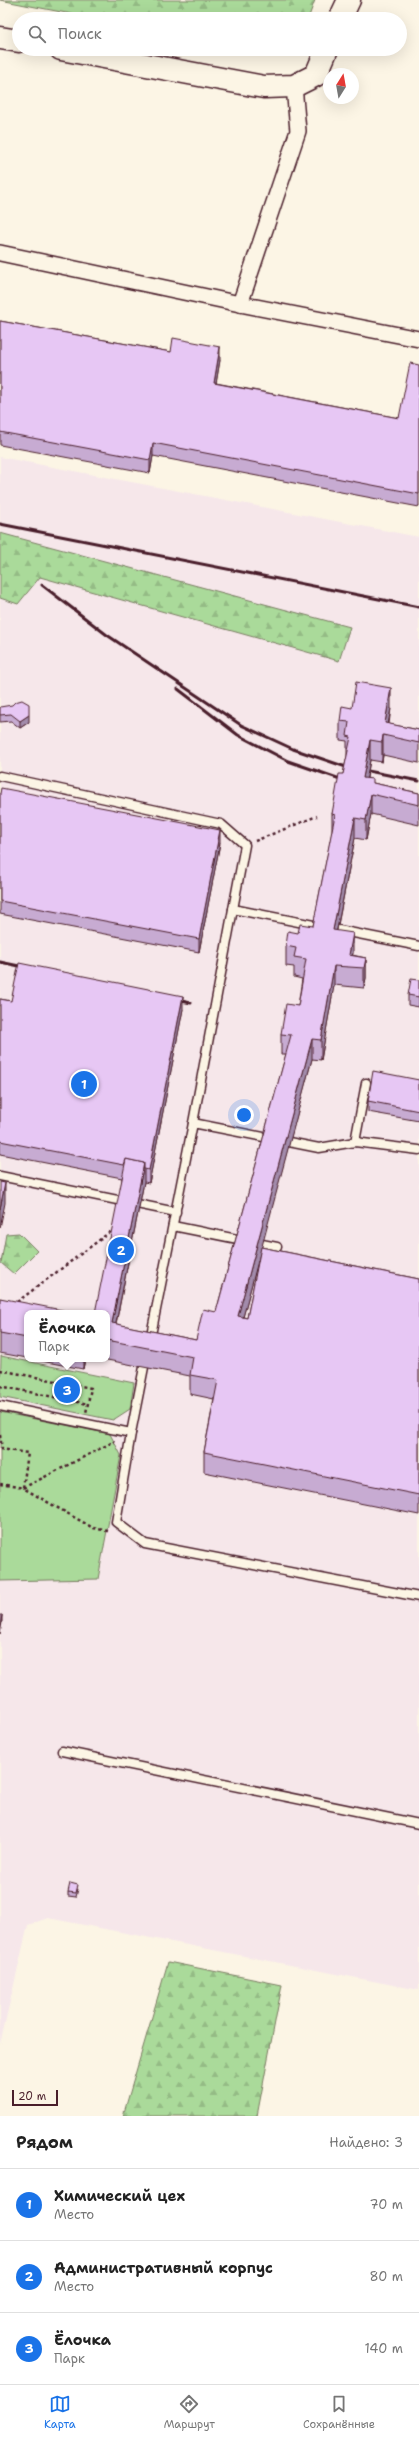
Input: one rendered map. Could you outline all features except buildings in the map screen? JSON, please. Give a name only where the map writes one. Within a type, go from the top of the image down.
[{"type":"main road","points":[[343,12],[348,0]]},
{"type":"main road","points":[[0,38],[12,40]]},
{"type":"main road","points":[[99,56],[264,86],[294,86],[316,75],[324,56]]},
{"type":"street","points":[[240,304],[298,131],[294,86]]},
{"type":"street","points":[[0,253],[240,304],[419,339]]},
{"type":"lane","points":[[0,776],[221,824],[245,845],[176,1212],[147,1333],[116,1522],[145,1544],[419,1597]]},
{"type":"lane","points":[[233,909],[419,946]]},
{"type":"lane","points":[[355,1142],[366,1083]]},
{"type":"lane","points":[[192,1123],[319,1148],[355,1142],[419,1150]]},
{"type":"lane","points":[[0,1176],[176,1212]]},
{"type":"lane","points":[[173,1226],[277,1247]]},
{"type":"lane","points":[[0,1406],[131,1433]]},
{"type":"lane","points":[[62,1751],[419,1824]]},
{"type":"path","points":[[245,845],[317,816]]},
{"type":"path","points":[[12,1306],[120,1225]]},
{"type":"path","points":[[0,1370],[91,1388],[84,1424]]},
{"type":"path","points":[[0,1386],[88,1404]]},
{"type":"path","points":[[23,1488],[131,1433]]},
{"type":"path","points":[[0,1436],[1,1449],[28,1454],[23,1488]]},
{"type":"path","points":[[0,1484],[23,1488],[93,1528],[108,1531],[116,1522]]},
{"type":"shaded area","points":[[0,457],[419,537],[419,1990],[48,1918],[28,1925],[0,2044]]},
{"type":"green space","points":[[0,0],[315,0],[311,12],[61,12]]},
{"type":"green space","points":[[0,533],[350,627],[339,661],[40,577],[18,604],[0,598]]},
{"type":"green space","points":[[19,1233],[37,1251],[14,1274],[1,1263],[6,1234]]},
{"type":"green space","points":[[1,1356],[24,1361],[24,1362],[31,1362],[134,1383],[130,1409],[113,1420],[0,1397]]},
{"type":"green space","points":[[0,1412],[110,1434],[121,1455],[98,1579],[0,1581]]},
{"type":"green space","points":[[168,1962],[282,1985],[257,2116],[123,2116]]},
{"type":"railway","points":[[0,524],[419,607]]},
{"type":"railway","points":[[42,585],[107,635],[241,725],[293,749],[349,768]]},
{"type":"railway","points":[[178,689],[238,735],[288,761],[346,781]]},
{"type":"railway","points":[[368,771],[419,781]]},
{"type":"railway","points":[[0,962],[29,968]]},
{"type":"railway","points":[[172,999],[191,1003]]},
{"type":"place","name":"Химический цех","points":[[84,1084]]},
{"type":"place","name":"Административный корпус","points":[[121,1250]]},
{"type":"place","name":"Ёлочка","points":[[67,1390]]}]
